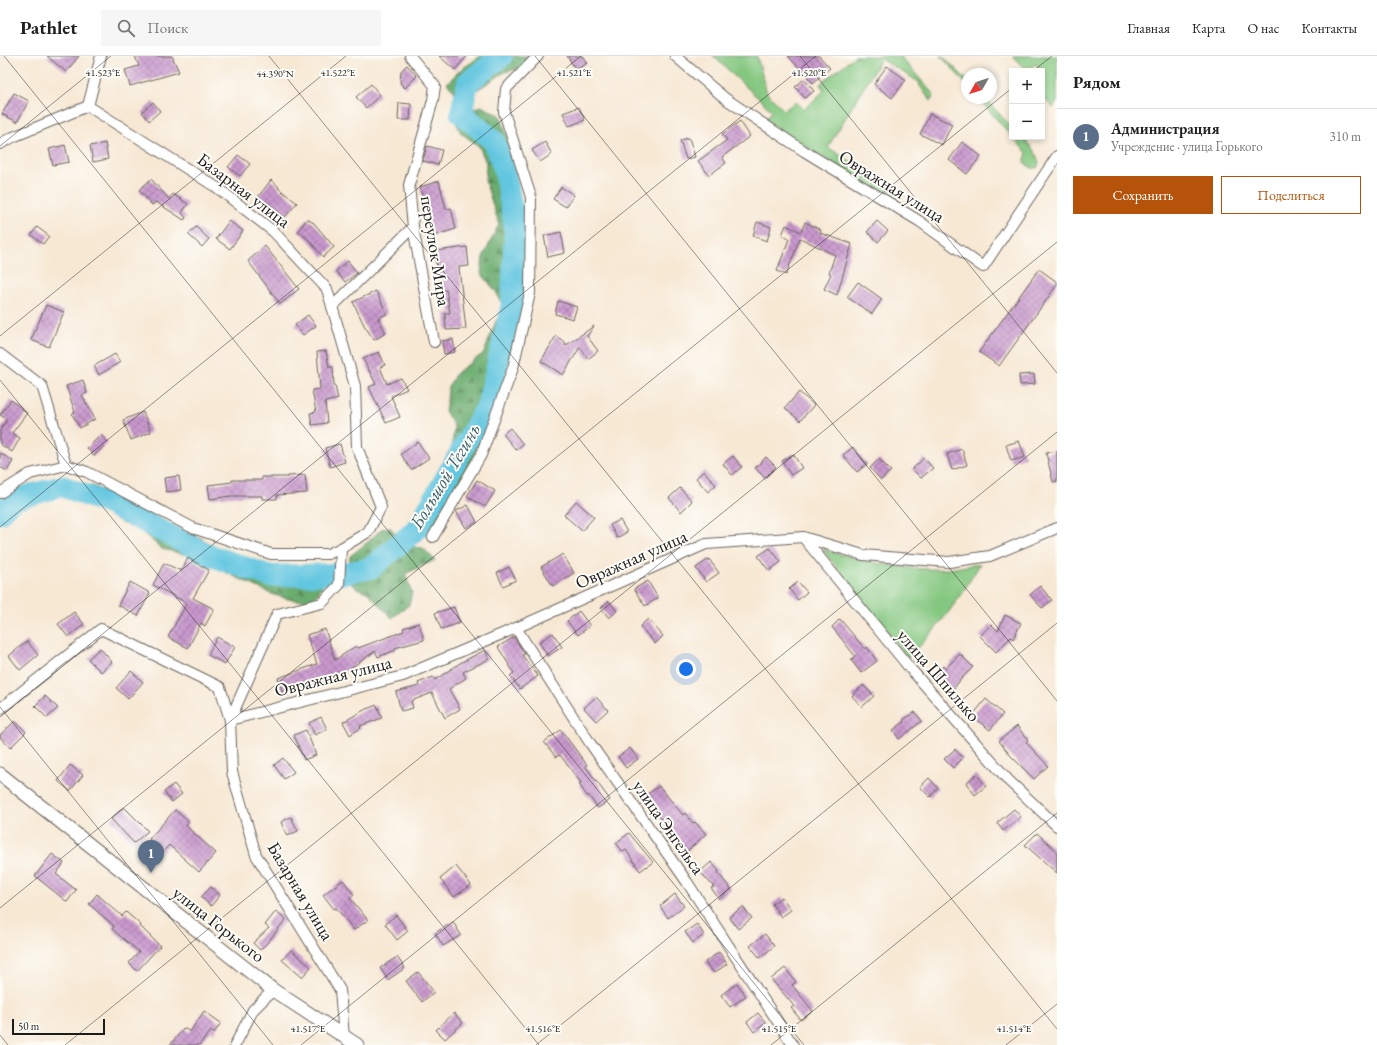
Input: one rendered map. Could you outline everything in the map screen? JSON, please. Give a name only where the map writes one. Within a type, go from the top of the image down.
[{"type":"street","points":[[0,144],[13,137],[88,106],[101,56]]},
{"type":"street","name":"переулок Мира","points":[[410,56],[435,86],[433,100],[409,185],[412,227],[434,342]]},
{"type":"street","points":[[434,537],[482,455],[513,368],[530,293],[531,197],[504,112],[506,89],[538,56]]},
{"type":"street","name":"Овражная улица","points":[[675,56],[726,99],[804,151],[919,221],[983,267],[1057,156]]},
{"type":"street","name":"Базарная улица","points":[[66,465],[87,472],[193,528],[271,554],[328,554],[368,532],[381,507],[357,447],[355,386],[327,289],[274,232],[219,189],[88,106]]},
{"type":"street","points":[[332,307],[412,227]]},
{"type":"street","points":[[0,354],[42,386],[66,465],[30,474],[0,493]]},
{"type":"street","name":"Овражная улица","points":[[230,720],[403,676],[706,544],[803,537],[863,555],[949,562],[990,556],[1057,528]]},
{"type":"street","name":"улица Шпилько","points":[[803,537],[908,666],[963,730],[1009,781],[1057,826]]},
{"type":"street","points":[[230,720],[277,614],[322,603],[339,585],[341,548]]},
{"type":"street","name":"улица Энгельса","points":[[516,628],[590,743],[687,882],[793,1045]]},
{"type":"street","name":"Базарная улица","points":[[0,709],[101,629],[220,687],[230,720],[232,772],[256,855],[340,990],[344,1037]]},
{"type":"street","name":"улица Горького","points":[[0,774],[273,990],[344,1037]]},
{"type":"street","points":[[235,1045],[253,1010],[273,990]]},
{"type":"street","points":[[344,1037],[356,1045]]},
{"type":"green space","points":[[481,56],[538,56],[528,66],[505,72],[475,91],[458,96],[447,83],[460,70]]},
{"type":"green space","points":[[713,56],[757,56],[767,93],[784,110],[796,102],[804,109],[824,91],[820,84],[855,56],[900,56],[934,95],[931,101],[920,86],[919,82],[881,59],[828,147],[898,194],[897,205],[765,120],[772,111]]},
{"type":"green space","points":[[941,56],[943,56],[961,74],[961,78]]},
{"type":"green space","points":[[1012,56],[1057,56],[1057,102],[1053,108],[1045,99],[1045,68],[1040,68],[1035,64],[1030,68],[1024,68]]},
{"type":"green space","points":[[983,104],[990,104],[1009,124],[1009,134]]},
{"type":"green space","points":[[481,106],[500,115],[513,151],[515,200],[526,207],[523,232],[526,290],[519,298],[502,304],[496,292],[481,273],[483,257],[499,224],[485,181],[486,163],[479,146],[461,133],[453,116]]},
{"type":"green space","points":[[1015,140],[1025,140],[1035,152],[1039,163],[1037,168],[1032,168],[1024,163],[1027,153]]},
{"type":"green space","points":[[502,312],[513,329],[514,339],[503,381],[476,458],[443,514],[431,530],[423,525],[432,510],[424,496],[452,446],[454,426],[445,411],[448,387],[456,373],[484,353],[496,321]]},
{"type":"green space","points":[[90,485],[121,498],[177,529],[201,538],[218,549],[243,559],[278,569],[304,568],[326,580],[316,597],[304,601],[288,599],[272,594],[191,556],[162,549],[136,527],[121,523],[109,510],[93,503]]},
{"type":"green space","points":[[390,527],[396,535],[392,544],[423,548],[435,560],[405,574],[412,592],[409,605],[392,618],[367,592],[356,588],[348,580],[350,556],[381,529]]},
{"type":"green space","points":[[822,549],[868,561],[900,567],[947,569],[980,564],[947,614],[908,658]]},
{"type":"building","points":[[47,56],[79,56],[66,72]]},
{"type":"building","points":[[135,56],[172,56],[179,72],[130,86],[125,70],[139,66]]},
{"type":"building","points":[[439,56],[467,56],[455,70]]},
{"type":"building","points":[[567,56],[582,56],[587,63],[576,70]]},
{"type":"building","points":[[788,56],[819,56],[830,68],[813,83]]},
{"type":"building","points":[[407,65],[417,76],[405,88],[400,83],[401,71]]},
{"type":"building","points":[[887,66],[906,80],[892,98],[874,84]]},
{"type":"building","points":[[804,79],[814,91],[805,98],[795,87]]},
{"type":"building","points":[[371,84],[380,95],[366,108],[356,97]]},
{"type":"building","points":[[14,93],[29,101],[17,122],[2,114]]},
{"type":"building","points":[[153,102],[160,111],[149,121],[142,112]]},
{"type":"building","points":[[399,103],[411,104],[410,120],[398,120]]},
{"type":"building","points":[[579,107],[585,120],[569,126],[563,113]]},
{"type":"building","points":[[930,114],[952,124],[942,145],[920,134]]},
{"type":"building","points":[[740,121],[750,136],[722,157],[726,163],[709,175],[698,161],[727,140],[722,134]]},
{"type":"building","points":[[689,138],[695,157],[686,159],[680,140]]},
{"type":"building","points":[[545,142],[552,154],[540,162],[532,150]]},
{"type":"building","points":[[962,142],[981,156],[967,174],[949,160]]},
{"type":"building","points":[[105,143],[108,159],[93,162],[90,146]]},
{"type":"building","points":[[65,145],[69,162],[53,165],[49,149]]},
{"type":"building","points":[[427,146],[442,150],[438,165],[423,161]]},
{"type":"building","points":[[238,155],[250,164],[240,176],[228,167]]},
{"type":"building","points":[[151,179],[169,199],[173,194],[188,204],[182,213],[186,218],[184,220],[156,202],[152,205],[139,190]]},
{"type":"building","points":[[271,180],[279,187],[278,188],[297,203],[285,217],[258,197]]},
{"type":"building","points":[[439,181],[446,209],[451,208],[456,229],[432,236],[420,187]]},
{"type":"building","points":[[561,187],[574,195],[566,207],[553,199]]},
{"type":"building","points":[[307,219],[314,223],[334,247],[323,257],[308,239],[298,231]]},
{"type":"building","points":[[229,221],[243,231],[230,249],[216,239]]},
{"type":"building","points":[[877,221],[888,231],[878,242],[867,232]]},
{"type":"building","points":[[757,222],[771,227],[767,241],[753,236]]},
{"type":"building","points":[[805,222],[821,230],[820,233],[852,244],[837,295],[824,289],[831,274],[829,273],[835,255],[800,238],[786,275],[777,271],[789,239],[782,235],[786,225],[801,232]]},
{"type":"building","points":[[37,227],[49,236],[43,244],[31,235]]},
{"type":"building","points":[[196,227],[209,239],[202,247],[188,234]]},
{"type":"building","points":[[561,232],[565,253],[548,257],[544,236]]},
{"type":"building","points":[[265,246],[299,289],[280,304],[248,261]]},
{"type":"building","points":[[467,247],[469,266],[459,267],[466,329],[446,330],[445,313],[450,313],[446,290],[441,291],[435,251]]},
{"type":"building","points":[[348,261],[357,273],[345,282],[336,271]]},
{"type":"building","points":[[1039,269],[1057,282],[1057,285],[999,366],[979,352]]},
{"type":"building","points":[[858,282],[882,299],[872,314],[847,297]]},
{"type":"building","points":[[376,291],[387,314],[378,318],[386,333],[374,340],[364,325],[353,302]]},
{"type":"building","points":[[558,301],[577,307],[573,319],[555,314]]},
{"type":"building","points":[[46,305],[64,312],[49,347],[31,340]]},
{"type":"building","points":[[308,315],[316,326],[303,335],[295,325]]},
{"type":"building","points":[[594,326],[587,336],[598,351],[588,359],[580,347],[563,375],[541,361],[556,336],[566,343],[565,346]]},
{"type":"building","points":[[453,339],[455,352],[444,354],[442,341]]},
{"type":"building","points":[[326,351],[329,367],[333,367],[334,386],[338,399],[325,402],[327,423],[312,425],[310,413],[316,412],[312,390],[320,389],[317,352]]},
{"type":"building","points":[[379,352],[385,365],[380,367],[387,384],[401,378],[407,389],[391,396],[400,417],[386,423],[369,387],[376,384],[363,359]]},
{"type":"building","points":[[115,354],[120,362],[99,375],[94,366]]},
{"type":"building","points":[[1034,374],[1035,384],[1020,385],[1019,375]]},
{"type":"building","points":[[83,380],[87,393],[82,395],[95,419],[80,428],[72,414],[75,412],[66,386]]},
{"type":"building","points":[[799,392],[814,405],[800,421],[785,408]]},
{"type":"building","points":[[11,400],[27,413],[12,433],[20,438],[12,452],[0,444],[0,431],[7,419],[0,415]]},
{"type":"building","points":[[143,412],[151,432],[131,440],[123,420]]},
{"type":"building","points":[[510,428],[523,444],[516,450],[503,434]]},
{"type":"building","points":[[101,435],[108,442],[94,456],[87,448]]},
{"type":"building","points":[[1019,441],[1025,457],[1011,461],[1006,445]]},
{"type":"building","points":[[418,442],[429,458],[411,470],[401,454]]},
{"type":"building","points":[[340,444],[345,462],[330,467],[325,448]]},
{"type":"building","points":[[853,447],[867,464],[857,472],[843,455]]},
{"type":"building","points":[[962,449],[967,465],[952,470],[947,454]]},
{"type":"building","points":[[1057,451],[1057,481],[1053,482],[1046,453]]},
{"type":"building","points":[[0,453],[13,461],[7,471],[0,467]]},
{"type":"building","points":[[793,454],[802,468],[791,475],[782,461]]},
{"type":"building","points":[[733,456],[742,467],[732,475],[723,464]]},
{"type":"building","points":[[766,457],[776,467],[765,478],[755,468]]},
{"type":"building","points":[[924,458],[933,468],[921,478],[912,469]]},
{"type":"building","points":[[879,459],[891,471],[881,480],[870,468]]},
{"type":"building","points":[[704,471],[716,485],[708,492],[696,478]]},
{"type":"building","points":[[305,475],[307,493],[277,495],[277,499],[262,499],[262,496],[231,496],[210,499],[208,485],[232,482],[232,480],[262,480],[262,477],[288,477]]},
{"type":"building","points":[[179,476],[181,490],[166,492],[164,478]]},
{"type":"building","points":[[477,480],[495,491],[485,507],[467,496]]},
{"type":"building","points":[[680,488],[692,501],[681,512],[669,498]]},
{"type":"building","points":[[576,501],[594,517],[582,531],[564,515]]},
{"type":"building","points":[[468,505],[477,522],[466,528],[456,511]]},
{"type":"building","points":[[620,520],[627,532],[617,538],[610,525]]},
{"type":"building","points":[[770,548],[781,562],[769,571],[758,556]]},
{"type":"building","points":[[563,554],[574,573],[553,586],[541,567]]},
{"type":"building","points":[[188,558],[209,570],[193,598],[214,609],[205,626],[201,623],[188,648],[168,637],[187,603],[153,585],[164,563],[181,571]]},
{"type":"building","points":[[709,559],[719,573],[706,582],[696,568]]},
{"type":"building","points":[[509,567],[516,580],[503,586],[497,573]]},
{"type":"building","points":[[648,581],[658,598],[645,606],[634,589]]},
{"type":"building","points":[[130,582],[150,593],[138,616],[118,605]]},
{"type":"building","points":[[798,582],[807,592],[798,600],[789,589]]},
{"type":"building","points":[[1040,586],[1052,600],[1042,608],[1030,595]]},
{"type":"building","points":[[609,601],[617,611],[609,618],[601,608]]},
{"type":"building","points":[[454,607],[460,623],[441,629],[435,613]]},
{"type":"building","points":[[579,611],[590,626],[578,635],[567,621]]},
{"type":"building","points":[[74,612],[84,624],[68,637],[58,624]]},
{"type":"building","points":[[1005,615],[1021,623],[1013,639],[1011,637],[996,652],[980,636],[991,624],[998,631]]},
{"type":"building","points":[[648,619],[663,636],[655,644],[640,626]]},
{"type":"building","points":[[840,619],[865,649],[867,647],[877,661],[861,673],[851,660],[855,656],[832,627]]},
{"type":"building","points":[[419,623],[424,640],[395,648],[396,650],[378,657],[375,651],[341,675],[283,694],[278,678],[317,664],[307,635],[325,629],[335,660],[356,646],[358,648],[404,631],[403,628]]},
{"type":"building","points":[[553,633],[562,647],[548,656],[539,642]]},
{"type":"building","points":[[217,637],[235,647],[225,664],[208,655]]},
{"type":"building","points":[[514,637],[525,654],[522,655],[538,676],[520,689],[510,676],[514,673],[498,647]]},
{"type":"building","points":[[27,641],[38,655],[20,670],[9,656]]},
{"type":"building","points":[[100,648],[112,662],[101,672],[88,659]]},
{"type":"building","points":[[485,650],[489,659],[463,672],[466,678],[449,689],[460,709],[445,718],[432,693],[411,701],[413,708],[401,711],[396,692],[419,686],[418,683],[433,677],[435,680],[460,663]]},
{"type":"building","points":[[960,654],[973,667],[952,691],[934,678],[943,666],[946,668]]},
{"type":"building","points":[[131,671],[143,682],[128,699],[116,688]]},
{"type":"building","points":[[863,685],[874,696],[862,707],[852,696]]},
{"type":"building","points":[[45,696],[58,708],[47,718],[35,706]]},
{"type":"building","points":[[596,697],[608,710],[596,721],[584,708]]},
{"type":"building","points":[[986,699],[1003,714],[990,730],[972,716]]},
{"type":"building","points":[[377,705],[382,718],[360,726],[361,728],[350,735],[343,722],[366,709]]},
{"type":"building","points":[[915,712],[922,721],[899,739],[893,730],[904,722],[903,720]]},
{"type":"building","points":[[321,717],[327,729],[315,735],[309,723]]},
{"type":"building","points":[[15,721],[26,732],[10,748],[0,737],[0,735]]},
{"type":"building","points":[[1017,726],[1028,740],[1026,742],[1048,766],[1034,779],[1010,755],[999,741]]},
{"type":"building","points":[[306,730],[316,755],[304,760],[294,735]]},
{"type":"building","points":[[561,730],[587,765],[586,767],[610,800],[598,808],[588,795],[587,796],[579,784],[581,783],[560,755],[556,757],[544,742]]},
{"type":"building","points":[[630,748],[638,759],[626,768],[618,757]]},
{"type":"building","points":[[955,749],[963,758],[953,768],[944,759]]},
{"type":"building","points":[[283,758],[294,772],[284,779],[274,765]]},
{"type":"building","points":[[70,765],[83,775],[70,791],[58,781]]},
{"type":"building","points":[[976,774],[986,786],[975,795],[966,783]]},
{"type":"building","points":[[929,778],[938,788],[930,797],[920,787]]},
{"type":"building","points":[[174,784],[182,794],[172,802],[164,792]]},
{"type":"building","points":[[659,786],[683,815],[685,813],[693,823],[695,822],[706,834],[685,853],[665,829],[667,827],[656,812],[658,811],[646,795]]},
{"type":"building","points":[[124,807],[148,831],[134,843],[111,819]]},
{"type":"building","points":[[1014,809],[1021,817],[1003,831],[997,823]]},
{"type":"building","points":[[175,810],[189,822],[186,826],[216,853],[199,872],[169,845],[163,852],[149,839]]},
{"type":"building","points":[[291,817],[298,831],[287,836],[281,822]]},
{"type":"building","points":[[629,833],[653,862],[640,871],[626,850],[623,852],[616,843]]},
{"type":"building","points":[[1037,833],[1057,851],[1057,873],[1025,845]]},
{"type":"building","points":[[52,854],[64,863],[56,874],[76,890],[67,902],[35,876]]},
{"type":"building","points":[[711,862],[731,889],[719,899],[711,888],[714,887],[700,872]]},
{"type":"building","points":[[456,866],[471,885],[454,897],[440,879]]},
{"type":"building","points":[[343,880],[354,895],[350,898],[368,920],[354,930],[323,895]]},
{"type":"building","points":[[211,887],[220,895],[211,906],[201,897]]},
{"type":"building","points":[[97,894],[122,916],[126,912],[141,925],[140,926],[160,946],[137,971],[129,963],[139,952],[112,929],[114,926],[89,904]]},
{"type":"building","points":[[675,894],[684,906],[668,918],[660,906]]},
{"type":"building","points":[[782,897],[791,910],[781,917],[772,904]]},
{"type":"building","points":[[743,907],[752,918],[738,929],[729,917]]},
{"type":"building","points":[[276,911],[286,919],[260,950],[253,943],[269,928],[265,925]]},
{"type":"building","points":[[396,915],[408,931],[397,940],[385,924]]},
{"type":"building","points":[[453,922],[461,935],[443,946],[435,933]]},
{"type":"building","points":[[697,924],[704,935],[693,943],[685,932]]},
{"type":"building","points":[[765,934],[774,946],[760,958],[750,946]]},
{"type":"building","points":[[291,950],[311,967],[302,977],[282,960]]},
{"type":"building","points":[[719,952],[727,964],[714,973],[705,962]]},
{"type":"building","points":[[397,957],[405,968],[388,980],[380,968]]},
{"type":"building","points":[[785,968],[796,982],[792,985],[813,1011],[801,1020],[791,1008],[794,1006],[771,979]]},
{"type":"building","points":[[418,972],[434,992],[422,1002],[406,981]]},
{"type":"building","points":[[737,983],[746,996],[730,1007],[721,995]]},
{"type":"building","points":[[204,1011],[221,1023],[214,1033],[211,1031],[199,1045],[170,1045],[184,1028],[190,1032]]},
{"type":"building","points":[[454,1013],[463,1023],[445,1039],[436,1030]]},
{"type":"building","points":[[758,1013],[766,1023],[754,1032],[747,1022]]},
{"type":"waterway","name":"Большой Тегинь","points":[[0,513],[13,500],[62,486],[109,504],[209,555],[270,576],[340,574],[371,568],[417,529],[488,404],[512,304],[515,227],[505,171],[494,141],[461,113],[468,82],[502,56]]},
{"type":"place","name":"Администрация","points":[[151,873]]}]
